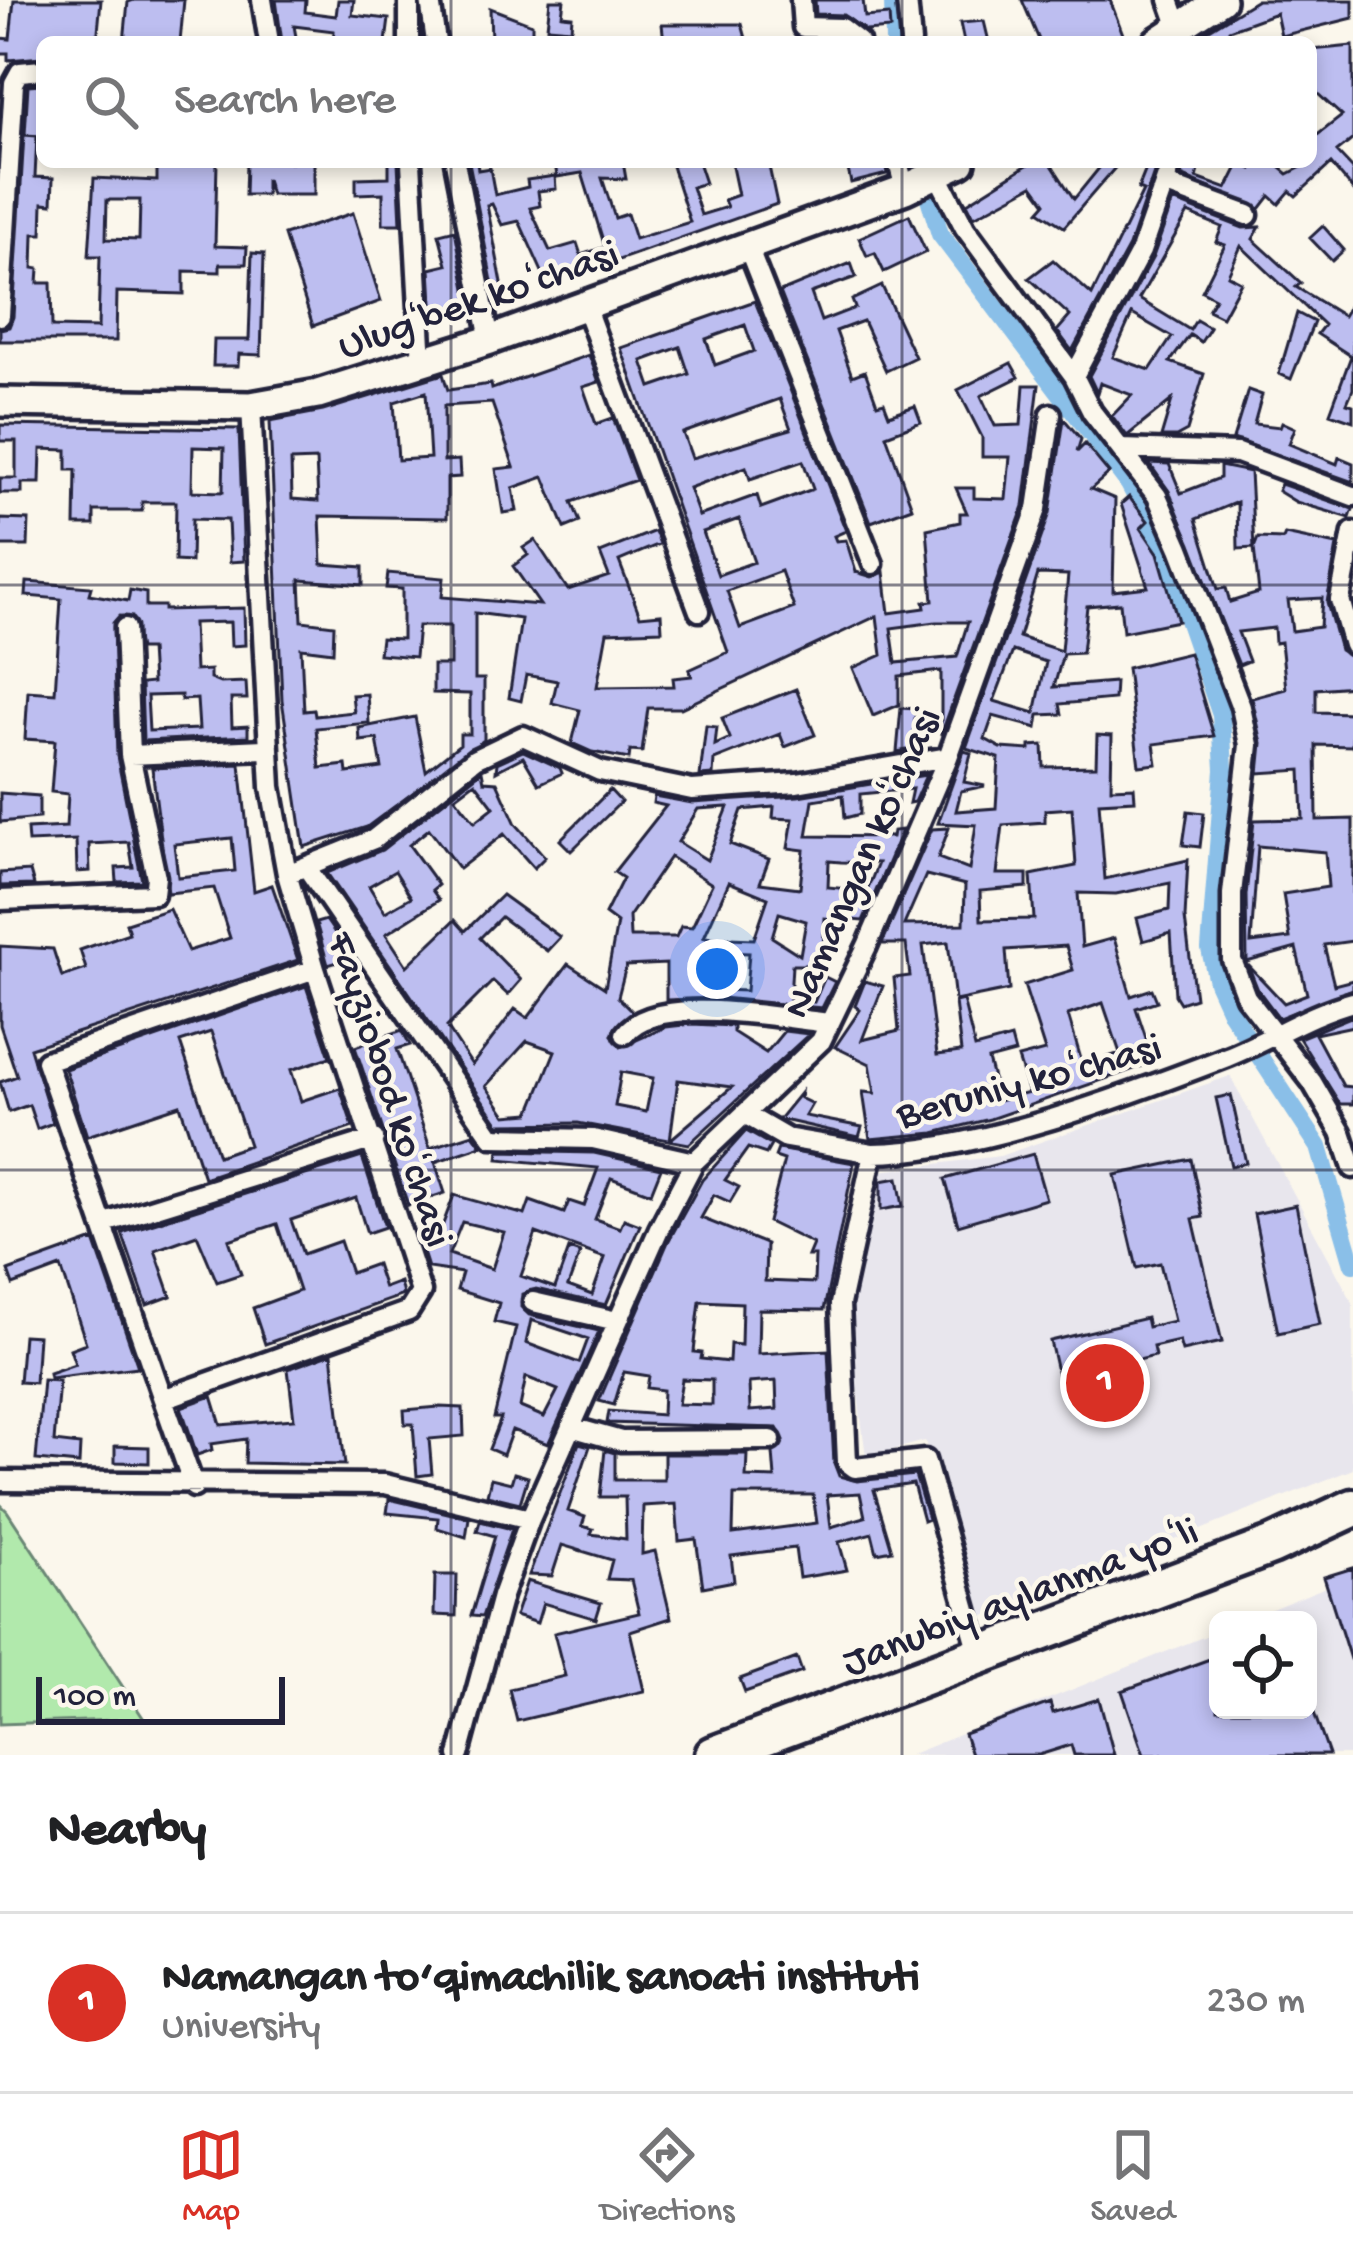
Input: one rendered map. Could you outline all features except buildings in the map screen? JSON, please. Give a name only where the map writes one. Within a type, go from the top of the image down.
[{"type":"highway","name":"Janubiy aylanma yoʻli","points":[[714,1755],[1271,1546],[1353,1508]]},
{"type":"highway","name":"Janubiy aylanma yoʻli","points":[[773,1755],[1353,1531]]},
{"type":"street","points":[[262,0],[268,36]]},
{"type":"street","points":[[409,36],[410,0]]},
{"type":"street","points":[[430,0],[435,36]]},
{"type":"street","points":[[801,0],[803,27],[841,28],[851,36]]},
{"type":"street","points":[[907,0],[910,36]]},
{"type":"street","points":[[1169,0],[1174,36]]},
{"type":"street","points":[[1175,36],[1221,0]]},
{"type":"street","points":[[0,316],[14,83],[20,72],[36,71]]},
{"type":"street","points":[[411,168],[422,364]]},
{"type":"street","points":[[456,168],[490,340]]},
{"type":"street","name":"Ulugʻbek koʻchasi","points":[[0,402],[251,406],[318,394],[422,364],[585,306],[746,245],[901,176],[938,168]]},
{"type":"street","points":[[943,168],[965,228],[1074,376],[1092,412],[1157,496],[1241,707],[1249,745],[1232,894],[1232,960],[1246,997],[1270,1036],[1341,1132],[1353,1168]]},
{"type":"street","points":[[1074,376],[1141,251],[1171,168]]},
{"type":"street","points":[[1167,184],[1248,215]]},
{"type":"street","points":[[746,245],[872,564]]},
{"type":"street","points":[[585,306],[699,611]]},
{"type":"street","name":"Fayziobod koʻchasi","points":[[163,1399],[409,1311],[419,1302],[421,1286],[315,969],[297,871],[264,749],[251,406]]},
{"type":"street","name":"Namangan koʻchasi","points":[[459,1755],[502,1597],[530,1519],[694,1162],[805,1061],[830,1023],[948,757],[1037,509],[1051,414]]},
{"type":"street","points":[[1122,449],[1238,453],[1353,496]]},
{"type":"street","points":[[1353,532],[1340,600],[1353,645]]},
{"type":"street","points":[[0,900],[154,894],[156,878],[130,755],[125,628]]},
{"type":"street","points":[[694,1162],[593,1139],[492,1136],[297,871],[374,839],[475,759],[524,736],[600,772],[692,790],[797,783],[948,757]]},
{"type":"street","points":[[130,755],[264,749]]},
{"type":"street","points":[[194,1486],[47,1058],[315,969]]},
{"type":"street","name":"Beruniy koʻchasi","points":[[980,1656],[925,1460],[855,1468],[847,1462],[840,1304],[873,1153],[931,1148],[1059,1114],[1230,1056],[1353,1002]]},
{"type":"street","points":[[626,1034],[637,1019],[674,1011],[830,1023]]},
{"type":"street","points":[[748,1115],[786,1138],[873,1153]]},
{"type":"street","points":[[105,1222],[374,1139]]},
{"type":"street","points":[[533,1302],[617,1321]]},
{"type":"street","points":[[571,1427],[621,1442],[771,1440]]},
{"type":"street","points":[[0,1481],[385,1484],[530,1519]]},
{"type":"shaded area","points":[[1230,1076],[1353,1303],[1353,1469],[980,1618],[925,1441],[866,1457],[849,1325],[879,1171],[1000,1156]]},
{"type":"shaded area","points":[[1353,1576],[1353,1755],[909,1755],[1209,1635],[1209,1719],[1317,1719],[1317,1611],[1267,1611]]},
{"type":"green space","points":[[0,1504],[7,1511],[144,1719],[0,1724]]},
{"type":"waterway","points":[[893,0],[894,36]]},
{"type":"waterway","points":[[920,168],[940,234],[1129,484],[1165,553],[1221,715],[1224,770],[1210,949],[1217,982],[1231,1013],[1319,1147],[1353,1264]]},
{"type":"place","name":"Namangan to‘qimachilik sanoati instituti","points":[[1105,1383]]}]
